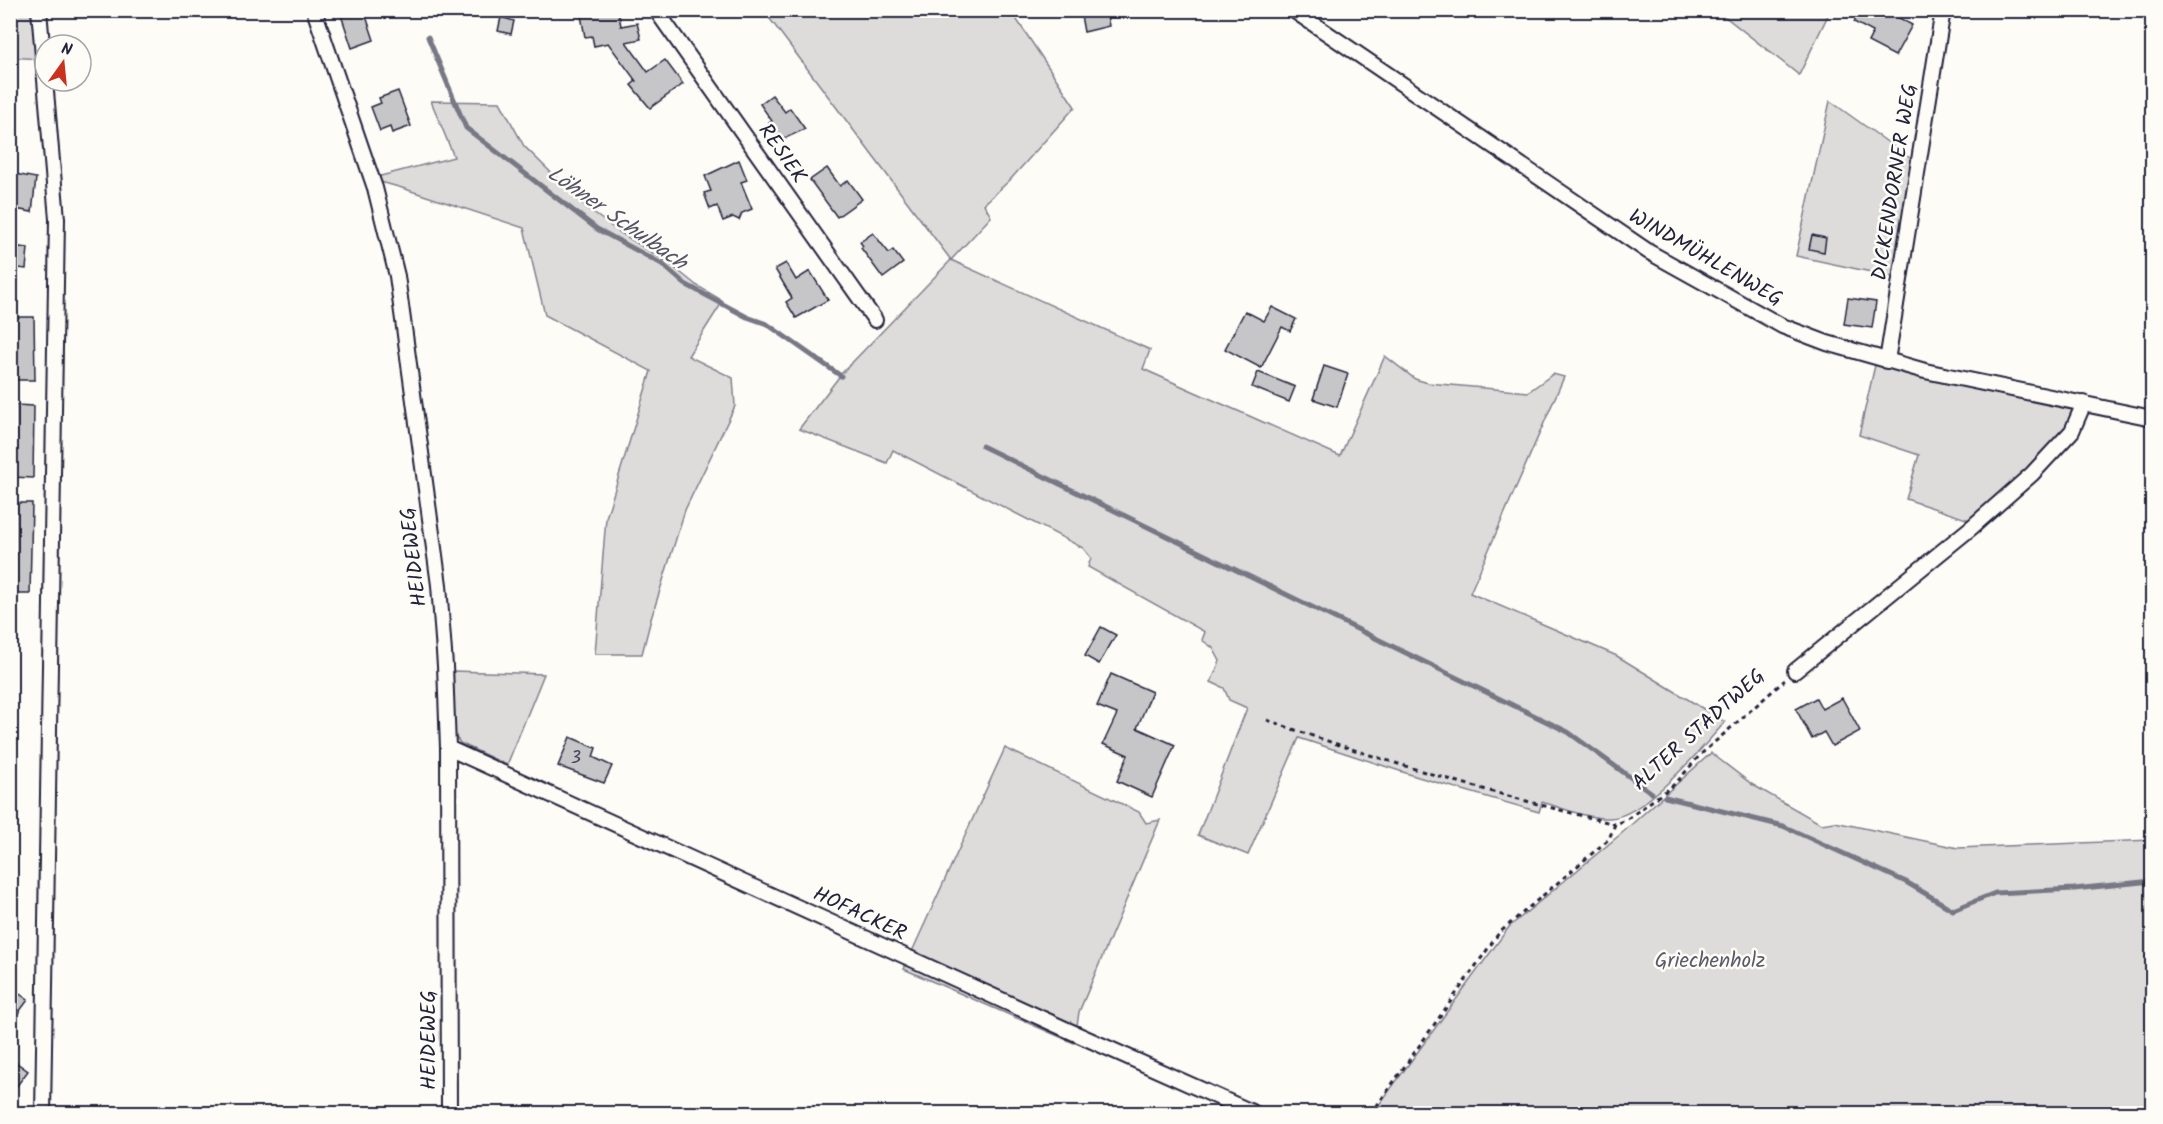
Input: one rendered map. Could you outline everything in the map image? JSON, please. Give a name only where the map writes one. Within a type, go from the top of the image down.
[{"type":"street","points":[[39,10],[57,219],[43,1113]]},
{"type":"street","name":"HEIDEWEG","points":[[314,10],[375,188],[397,276],[439,585],[448,748],[449,1113]]},
{"type":"street","name":"RESIEK","points":[[656,10],[875,320]]},
{"type":"street","name":"WINDMÜHLENWEG","points":[[1293,10],[1649,252],[1782,326],[1827,343],[1925,371],[2152,418]]},
{"type":"street","name":"DICKENDORNER WEG","points":[[1887,361],[1942,10]]},
{"type":"street","name":"ALTER STADTWEG","points":[[1796,671],[1972,527],[2032,474],[2072,431],[2084,403]]},
{"type":"street","name":"HOFACKER","points":[[448,748],[1063,1028],[1256,1113]]},
{"type":"path","name":"ALTER STADTWEG","points":[[1371,1113],[1498,933],[1609,839],[1615,824],[1626,820],[1676,783],[1700,755],[1796,671]]},
{"type":"path","points":[[1267,720],[1417,770],[1544,807],[1615,824]]},
{"type":"green space","points":[[1725,10],[1830,11],[1799,75],[1723,15]]},
{"type":"green space","points":[[10,11],[35,11],[37,33],[33,33],[33,59],[11,57]]},
{"type":"green space","points":[[764,11],[1011,11],[1075,107],[1010,180],[984,204],[991,217],[951,260]]},
{"type":"green space","points":[[431,101],[500,102],[524,146],[588,209],[619,232],[670,264],[696,285],[723,301],[688,356],[733,378],[735,406],[685,510],[642,654],[595,654],[606,518],[651,371],[545,315],[524,228],[369,179],[454,157]]},
{"type":"green space","points":[[1830,101],[1921,166],[1904,279],[1796,256]]},
{"type":"green space","points":[[951,260],[1150,350],[1143,369],[1340,456],[1385,356],[1415,379],[1428,383],[1528,392],[1553,374],[1564,377],[1470,593],[1617,656],[1725,722],[1687,764],[1655,794],[1624,815],[1610,818],[1584,815],[1542,802],[1539,812],[1418,777],[1299,738],[1248,855],[1198,835],[1247,708],[1229,700],[1224,688],[1211,682],[1220,661],[1213,648],[1202,640],[1205,632],[1088,567],[1091,558],[1083,548],[893,450],[887,463],[799,429],[842,373]]},
{"type":"green space","points":[[1876,361],[1925,375],[2073,409],[2069,429],[2028,471],[1969,520],[1906,499],[1919,455],[1859,435]]},
{"type":"green space","points":[[453,671],[544,674],[507,765],[460,743],[455,736]]},
{"type":"green space","points":[[1005,748],[1139,812],[1146,823],[1160,820],[1079,1012],[1077,1026],[1079,1030],[1074,1043],[904,969]]},
{"type":"green space","name":"Griechenholz","points":[[1711,753],[1753,785],[1821,824],[1835,822],[1958,848],[2152,840],[2152,1113],[1373,1113],[1509,927],[1622,833]]},
{"type":"building","points":[[352,10],[364,10],[374,40],[352,48],[341,15]]},
{"type":"building","points":[[580,10],[618,10],[621,26],[637,23],[641,39],[626,42],[648,72],[665,60],[683,84],[650,108],[631,85],[636,81],[608,43],[594,46],[592,36],[585,37]]},
{"type":"building","points":[[1080,10],[1106,10],[1109,26],[1084,32]]},
{"type":"building","points":[[1861,10],[1885,10],[1912,25],[1895,56],[1868,42],[1873,32],[1854,22]]},
{"type":"building","points":[[501,17],[514,21],[511,34],[498,31]]},
{"type":"building","points":[[398,91],[411,126],[392,133],[390,127],[380,131],[371,107],[381,103],[379,98]]},
{"type":"building","points":[[772,95],[785,112],[790,108],[805,129],[781,140],[760,104]]},
{"type":"building","points":[[739,160],[747,180],[741,182],[752,209],[742,213],[739,220],[733,217],[723,221],[717,206],[710,209],[704,193],[711,191],[705,176]]},
{"type":"building","points":[[827,168],[840,186],[848,180],[862,199],[837,217],[810,180]]},
{"type":"building","points":[[10,173],[36,178],[32,212],[10,208]]},
{"type":"building","points":[[873,233],[889,253],[893,250],[903,263],[883,278],[861,248],[863,246],[860,242]]},
{"type":"building","points":[[1812,235],[1826,238],[1824,252],[1809,249]]},
{"type":"building","points":[[10,246],[28,248],[26,269],[10,267]]},
{"type":"building","points":[[786,263],[796,280],[810,271],[828,300],[796,318],[786,302],[792,298],[775,269]]},
{"type":"building","points":[[1848,298],[1876,302],[1872,328],[1844,324]]},
{"type":"building","points":[[1272,307],[1296,319],[1290,331],[1282,327],[1261,368],[1225,349],[1245,311],[1264,321]]},
{"type":"building","points":[[13,317],[34,317],[35,380],[10,380]]},
{"type":"building","points":[[1324,366],[1348,374],[1337,407],[1313,399]]},
{"type":"building","points":[[1258,372],[1295,387],[1289,402],[1252,387]]},
{"type":"building","points":[[14,405],[34,406],[33,478],[12,477],[13,430],[10,430],[10,415],[14,415]]},
{"type":"building","points":[[12,503],[32,503],[30,594],[10,594]]},
{"type":"building","points":[[1101,627],[1116,635],[1099,664],[1085,656]]},
{"type":"building","points":[[1111,674],[1152,692],[1137,728],[1175,745],[1152,797],[1117,781],[1128,755],[1103,744],[1117,714],[1097,706]]},
{"type":"building","points":[[1816,698],[1822,709],[1842,698],[1860,731],[1832,746],[1824,732],[1812,739],[1796,709]]},
{"type":"building","points":[[570,737],[596,748],[593,757],[612,766],[604,783],[558,766]]},
{"type":"building","points":[[10,987],[28,1000],[10,1024]]},
{"type":"building","points":[[10,1058],[28,1071],[10,1095]]},
{"type":"waterway","name":"Löhner Schulbach","points":[[428,37],[466,128],[597,229],[662,264],[685,284],[747,317],[767,324],[841,376]]},
{"type":"waterway","points":[[982,446],[1568,732],[1652,793]]},
{"type":"waterway","points":[[1665,797],[1783,826],[1906,882],[1953,910],[1995,893],[2074,889],[2152,881]]}]
